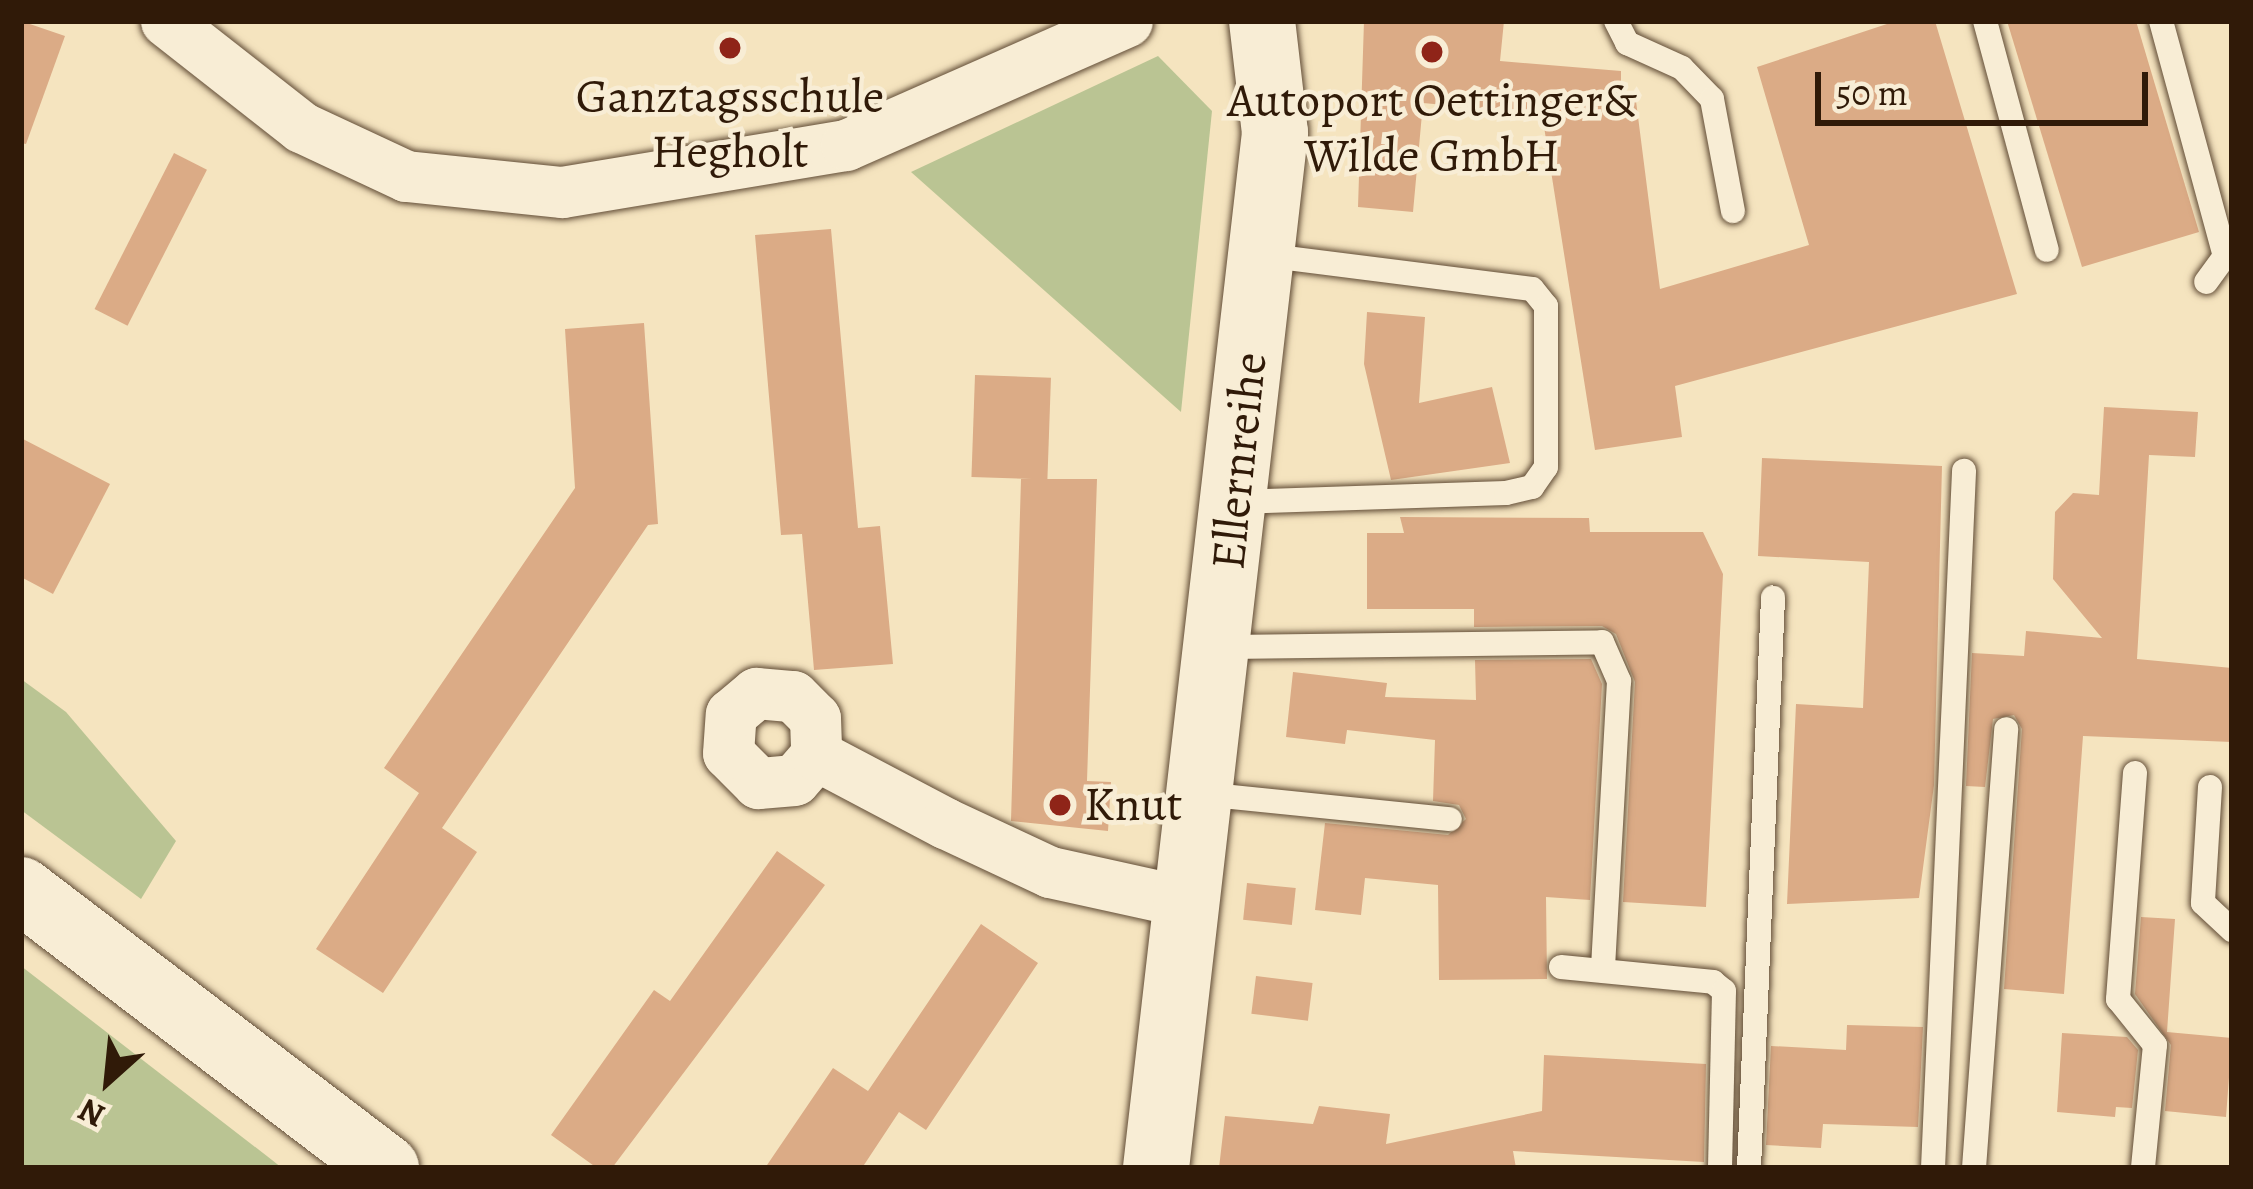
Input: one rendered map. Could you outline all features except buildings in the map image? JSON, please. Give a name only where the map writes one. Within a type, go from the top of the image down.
[{"type":"street","points":[[166,21],[301,127],[346,149],[406,176],[521,192],[846,145],[1127,21]]},
{"type":"street","name":"Ellernreihe","points":[[1156,1168],[1202,794],[1277,98],[1262,21]]},
{"type":"street","points":[[816,755],[1035,866],[1187,902]]},
{"type":"street","points":[[21,890],[386,1168]]},
{"type":"lane","points":[[1616,21],[1627,43],[1682,68],[1712,99],[1733,211]]},
{"type":"lane","points":[[1985,21],[2048,250]]},
{"type":"lane","points":[[2162,21],[2225,256],[2206,282]]},
{"type":"lane","points":[[1234,502],[1505,493],[1532,487],[1546,467],[1546,306],[1532,289],[1262,254]]},
{"type":"lane","points":[[1933,1168],[1964,471]]},
{"type":"lane","points":[[1748,1168],[1773,598]]},
{"type":"lane","points":[[1218,647],[1602,642],[1619,681],[1603,971]]},
{"type":"lane","points":[[1974,1168],[2006,729]]},
{"type":"lane","points":[[2134,773],[2118,999],[2155,1045],[2143,1168]]},
{"type":"lane","points":[[2210,787],[2203,903],[2232,931]]},
{"type":"lane","points":[[1202,794],[1450,819]]},
{"type":"lane","points":[[1561,967],[1713,982],[1730,1000],[1720,1168]]},
{"type":"green space","points":[[1158,56],[1212,111],[1181,412],[911,172]]},
{"type":"green space","points":[[21,679],[66,712],[176,841],[141,899],[21,810]]},
{"type":"green space","points":[[21,966],[272,1160],[282,1168],[21,1168]]},
{"type":"place","name":"Ganztagsschule Hegholt","points":[[730,48]]},
{"type":"place","name":"Autoport Oettinger& Wilde GmbH","points":[[1432,52]]},
{"type":"place","name":"Knut","points":[[1060,805]]}]
